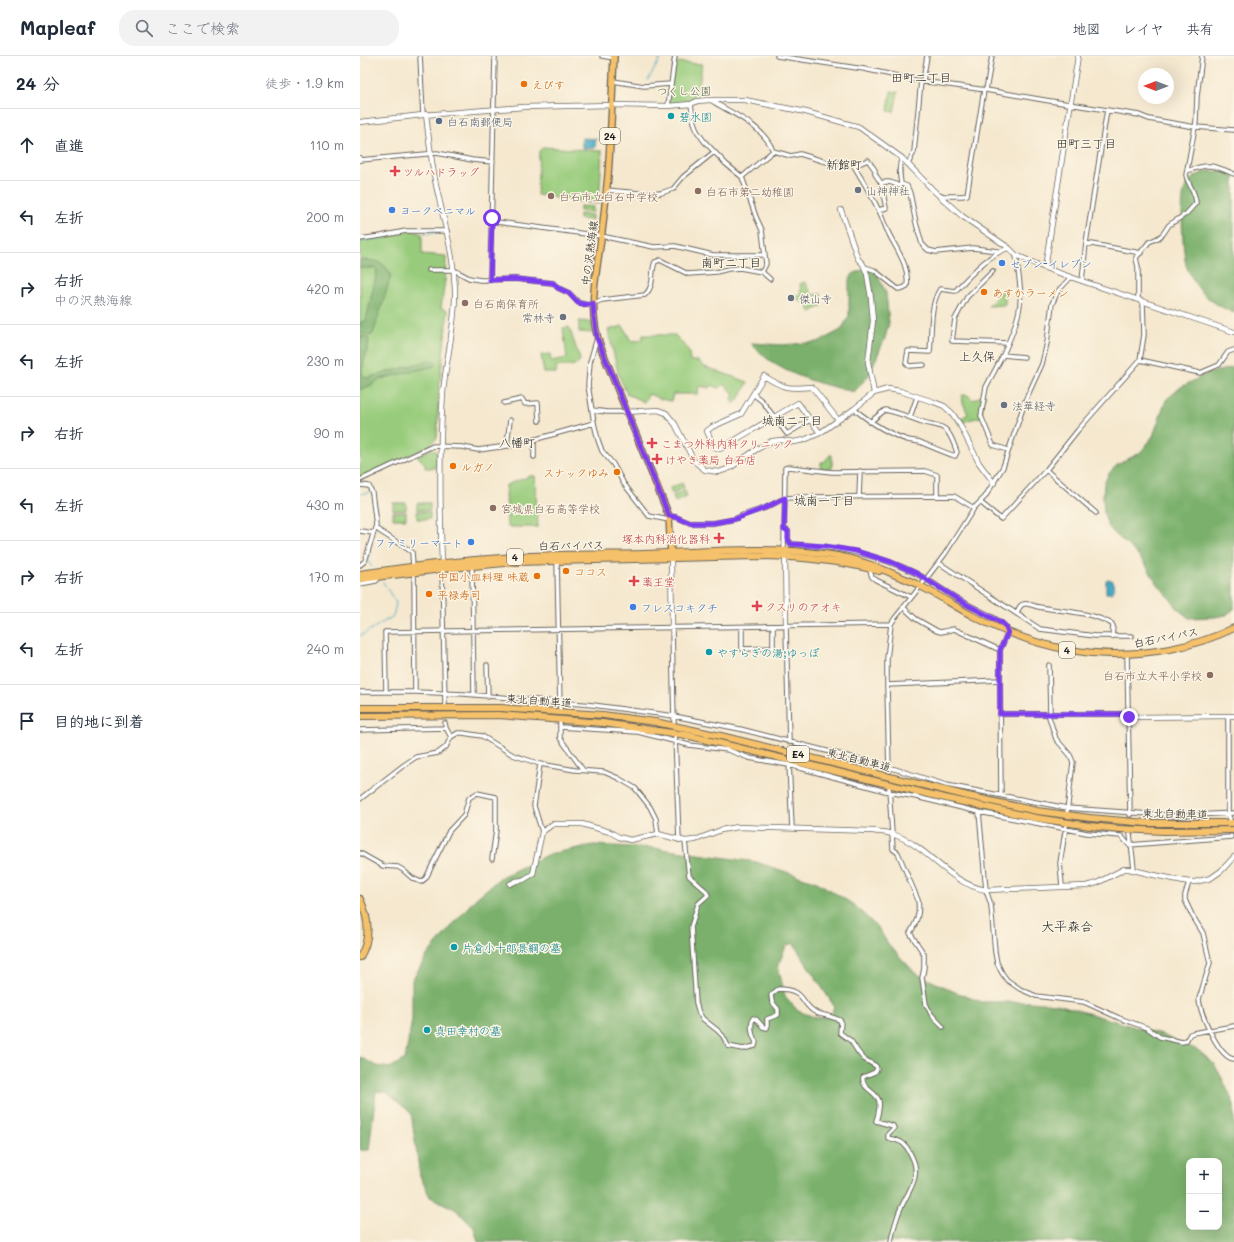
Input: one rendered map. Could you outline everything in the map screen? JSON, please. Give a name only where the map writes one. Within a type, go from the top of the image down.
[{"type":"highway","name":"白石バイパス","points":[[784,553],[869,568],[900,577]]},
{"type":"highway","name":"白石バイパス","points":[[360,574],[368,572],[557,558],[784,553],[827,554],[871,564],[922,587],[971,615],[1008,632],[1042,644],[1074,651],[1093,654],[1152,652],[1204,640],[1234,628]]},
{"type":"highway","name":"白石バイパス","points":[[360,579],[413,569]]},
{"type":"highway","name":"東北自動車道","points":[[360,708],[501,708],[603,715],[655,722],[721,736],[968,796],[1037,811],[1146,823],[1232,821]]},
{"type":"highway","name":"東北自動車道","points":[[360,716],[498,715],[603,723],[648,729],[709,740],[952,800],[1036,818],[1120,829],[1164,831],[1234,830]]},
{"type":"highway","points":[[360,899],[367,917],[368,927],[365,945],[360,957]]},
{"type":"main road","name":"中の沢熱海線","points":[[614,57],[606,190],[602,236],[593,303],[594,317],[597,338],[669,518],[671,555]]},
{"type":"street","points":[[420,56],[424,115],[438,197],[452,251],[454,270],[454,309],[445,377],[441,446],[443,632],[446,704]]},
{"type":"street","points":[[490,280],[495,56]]},
{"type":"street","points":[[602,56],[614,57]]},
{"type":"street","points":[[668,106],[675,56]]},
{"type":"street","points":[[777,56],[801,58],[922,81],[1139,115],[1149,119],[1195,127],[1234,130]]},
{"type":"street","points":[[908,164],[914,152],[922,81],[927,56]]},
{"type":"street","points":[[941,196],[968,195],[992,56]]},
{"type":"street","points":[[1045,268],[1078,56]]},
{"type":"street","points":[[1138,300],[1138,267],[1136,258],[1150,242],[1163,234],[1169,225],[1186,214],[1196,203],[1196,197],[1187,181],[1187,172],[1195,127],[1202,56]]},
{"type":"street","points":[[613,81],[644,86],[670,84]]},
{"type":"street","points":[[360,122],[524,107],[611,105],[668,106],[691,104],[697,101],[710,100],[745,100],[832,118],[859,127],[902,158],[934,191],[962,216],[1009,248],[1016,255],[1045,268],[1234,332]]},
{"type":"street","points":[[710,100],[750,124],[770,144],[773,151]]},
{"type":"street","points":[[691,104],[693,119],[697,131],[714,152],[742,177],[762,230],[766,264],[762,272]]},
{"type":"street","points":[[1082,281],[1086,243],[1107,110]]},
{"type":"street","points":[[773,151],[791,156],[800,154],[823,162],[837,164],[836,161]]},
{"type":"street","points":[[742,177],[773,151]]},
{"type":"street","points":[[606,190],[649,194],[661,193],[673,189],[684,177],[714,152]]},
{"type":"street","points":[[360,159],[437,153],[472,160],[493,162]]},
{"type":"street","points":[[901,184],[899,170],[902,158]]},
{"type":"street","points":[[865,267],[874,270],[898,289],[907,286],[908,281],[902,259],[888,233],[879,210],[854,166],[868,160],[881,183],[886,208],[879,210]]},
{"type":"street","points":[[1187,172],[1203,166],[1210,166],[1234,174]]},
{"type":"street","points":[[881,183],[886,181],[892,182],[899,186],[901,184],[907,186],[910,193],[920,238],[922,244],[928,250],[936,252],[973,248],[998,252]]},
{"type":"street","points":[[841,210],[858,259],[865,267],[869,284],[873,321],[868,362],[874,393]]},
{"type":"street","points":[[492,218],[497,222],[602,236],[652,247],[675,246],[713,255],[765,255]]},
{"type":"street","points":[[360,239],[406,231],[447,232]]},
{"type":"street","points":[[1086,243],[1141,253]]},
{"type":"street","points":[[924,365],[909,366],[906,363],[908,351],[930,352],[933,312],[937,294],[940,289],[955,291],[984,263],[998,252],[1009,248]]},
{"type":"street","points":[[1008,450],[993,445],[981,416],[986,388],[1008,343],[1019,311],[1020,288],[1016,255]]},
{"type":"street","points":[[429,270],[454,270],[469,278],[480,280],[515,279],[553,283],[558,288],[569,293],[578,303],[588,305],[613,298],[645,295],[649,291],[652,283],[653,266],[655,262],[660,260],[688,274],[716,272],[740,268],[762,272],[770,280]]},
{"type":"street","points":[[993,271],[967,297],[955,319],[952,340],[1008,343]]},
{"type":"street","points":[[923,583],[940,563],[974,508],[980,502],[1003,467],[1026,399],[1042,364],[1047,343],[1052,304],[1058,291],[1071,277]]},
{"type":"street","points":[[980,502],[1002,519],[1140,360],[1144,335],[1144,302]]},
{"type":"street","points":[[597,338],[590,362],[588,385],[594,423],[602,451],[613,464],[624,484],[649,516],[669,518],[676,517],[690,523],[713,523],[735,519],[765,508],[785,498],[954,496],[974,508]]},
{"type":"street","points":[[1140,360],[1200,373],[1219,365],[1228,352],[1234,350]]},
{"type":"street","points":[[1002,355],[1024,357]]},
{"type":"street","points":[[820,433],[798,403],[775,418],[720,449],[714,447],[707,431],[741,414],[764,376],[780,386],[793,389],[812,387],[838,420]]},
{"type":"street","points":[[592,410],[626,412],[658,410],[666,413],[676,424],[694,461],[705,470],[719,472],[730,468],[757,449],[772,442],[794,442],[804,440],[820,433],[874,393],[888,389],[900,391],[944,406],[952,413],[960,424],[979,463],[994,482]]},
{"type":"street","points":[[753,394],[762,401],[787,434],[810,420]]},
{"type":"street","points":[[910,417],[917,397]]},
{"type":"street","points":[[504,403],[522,399],[525,404],[538,403],[539,420]]},
{"type":"street","points":[[854,409],[870,422],[897,436],[918,441],[936,450],[955,456],[957,452],[950,434],[945,429],[885,410],[870,422]]},
{"type":"street","points":[[507,445],[510,420]]},
{"type":"street","points":[[360,480],[433,446],[478,450],[534,440],[594,423]]},
{"type":"street","points":[[534,440],[534,457]]},
{"type":"street","points":[[789,742],[784,553],[785,468],[789,467],[818,471],[925,471],[937,475],[937,496]]},
{"type":"street","points":[[1046,470],[1096,514]]},
{"type":"street","points":[[859,497],[860,471]]},
{"type":"street","points":[[360,485],[368,486],[372,492],[377,528],[373,533],[365,560],[361,564],[368,572]]},
{"type":"street","points":[[377,528],[412,552],[415,692]]},
{"type":"street","points":[[784,530],[788,531],[788,539],[791,544],[825,546],[873,555],[891,562],[926,579],[964,603],[1005,625],[1008,632],[1000,650],[1001,795]]},
{"type":"street","points":[[360,531],[373,533]]},
{"type":"street","points":[[671,555],[674,722]]},
{"type":"street","points":[[557,558],[560,710]]},
{"type":"street","points":[[940,563],[1040,628],[1095,636],[1132,636]]},
{"type":"street","points":[[869,568],[872,577],[876,580],[911,597]]},
{"type":"street","points":[[472,570],[474,696]]},
{"type":"street","points":[[360,584],[376,581],[378,576]]},
{"type":"street","points":[[889,769],[888,701],[886,685],[891,624],[919,588]]},
{"type":"street","points":[[1017,614],[1020,606],[1025,604],[1080,612],[1095,616],[1112,624],[1112,637]]},
{"type":"street","points":[[903,608],[937,631],[942,632],[954,629],[1000,650]]},
{"type":"street","points":[[386,692],[385,632],[891,624]]},
{"type":"street","points":[[742,627],[740,649],[776,648],[773,626]]},
{"type":"street","points":[[1128,654],[1130,813]]},
{"type":"street","points":[[488,665],[488,697]]},
{"type":"street","points":[[1049,665],[1049,714],[1056,739],[1073,760],[1067,810]]},
{"type":"street","points":[[886,685],[1000,680]]},
{"type":"street","points":[[360,692],[445,693],[593,705],[674,716],[740,729],[946,785],[1001,795],[1067,810],[1176,816],[1234,813]]},
{"type":"street","points":[[1000,714],[1234,716]]},
{"type":"street","points":[[1228,716],[1228,814],[1232,821]]},
{"type":"street","points":[[560,721],[560,738],[583,770]]},
{"type":"street","points":[[445,723],[451,737]]},
{"type":"street","points":[[560,727],[638,732],[675,742],[728,750],[749,758],[789,764],[979,812],[1106,835],[1121,836],[1129,845],[1231,837],[1234,842]]},
{"type":"street","points":[[360,730],[446,728]]},
{"type":"street","points":[[360,800],[416,757],[438,753],[446,747],[451,737],[458,733],[482,736],[513,755],[540,764],[575,770],[604,772],[635,788],[650,808],[656,819],[658,834]]},
{"type":"street","points":[[675,736],[679,840]]},
{"type":"street","points":[[510,884],[523,880],[533,874],[542,832],[534,806],[540,764]]},
{"type":"street","points":[[789,764],[792,828]]},
{"type":"street","points":[[889,790],[893,849],[898,853],[920,908],[915,926],[910,933],[924,954],[922,978],[926,1004],[931,1014],[943,1027]]},
{"type":"street","points":[[360,853],[384,866],[403,870],[412,878],[421,882],[426,878],[449,831],[464,815],[469,798],[477,793],[496,797],[496,830],[492,859]]},
{"type":"street","points":[[979,812],[986,890],[990,905],[997,963],[1007,980],[1020,989],[1036,996],[1084,1002],[1119,1018],[1147,1028],[1160,1037],[1182,1042],[1186,1041],[1190,1034],[1193,1033],[1234,1026]]},
{"type":"street","points":[[542,832],[553,824],[568,823],[589,826],[630,840],[658,834],[685,841],[695,840],[721,830],[738,827],[873,831],[892,834],[904,839],[964,883],[986,890],[1086,886],[1097,883],[1124,869],[1134,869],[1154,875],[1189,882],[1203,881],[1211,878],[1221,871],[1234,857]]},
{"type":"street","points":[[1062,886],[1060,863],[1066,828]]},
{"type":"street","points":[[1130,834],[1134,869]]},
{"type":"street","points":[[685,841],[689,876],[705,890],[708,895],[698,904],[691,927],[696,1003],[699,1013],[703,1019],[723,1036],[728,1046],[737,1049],[749,1048],[755,1046],[756,1042],[752,1036],[751,1024],[753,1018],[756,1019],[763,1027],[767,1028],[768,1019],[778,1015],[778,1009],[773,1004],[771,995],[778,989],[791,990],[797,992],[816,1012],[835,1017],[841,1021],[840,1033],[851,1041],[864,1059],[876,1066],[877,1069],[875,1072],[863,1077],[862,1080],[863,1084],[878,1099],[879,1108],[876,1121],[893,1126],[894,1128],[888,1134],[888,1138],[901,1141],[916,1166],[915,1178],[898,1215],[891,1242]]},
{"type":"street","points":[[1189,882],[1185,900],[1203,933],[1210,963],[1199,999],[1200,1005],[1208,1030],[1227,1058],[1234,1060]]},
{"type":"green space","name":"つくし公園","points":[[674,62],[702,64],[697,101],[668,106]]},
{"type":"green space","points":[[891,91],[898,92],[894,112],[888,111]]},
{"type":"green space","points":[[544,147],[602,151],[599,204],[537,195],[539,151]]},
{"type":"green space","points":[[1208,171],[1234,172],[1234,313],[1215,303],[1199,289],[1186,265],[1182,224],[1184,192],[1186,186],[1193,178]]},
{"type":"green space","points":[[580,206],[593,207],[593,212],[580,211]]},
{"type":"green space","points":[[579,214],[592,215],[592,220],[579,219]]},
{"type":"green space","points":[[412,230],[422,234],[422,254],[446,256],[445,280],[441,308],[448,311],[439,390],[437,438],[430,445],[360,480],[360,239]]},
{"type":"green space","points":[[360,260],[370,260],[383,264],[391,276],[373,334],[370,336],[360,333],[360,322],[365,322],[366,320],[377,271],[375,268],[360,268]]},
{"type":"green space","points":[[862,270],[875,270],[886,293],[889,323],[885,338],[869,375],[854,392],[812,381],[785,370],[761,354],[751,343],[782,345],[818,342],[841,330],[849,316],[849,279],[853,274]]},
{"type":"green space","points":[[805,282],[812,295],[821,294],[822,306],[810,312],[807,303],[803,303],[795,297],[801,294],[800,284]]},
{"type":"green space","points":[[1005,288],[1005,305],[988,306]]},
{"type":"green space","points":[[579,321],[592,322],[592,333],[579,332]]},
{"type":"green space","points":[[623,326],[631,341],[642,340],[643,335],[675,335],[689,351],[690,361],[698,361],[705,367],[748,382],[742,394],[735,403],[731,401],[734,394],[724,384],[720,388],[711,385],[710,388],[699,386],[698,394],[673,394],[671,401],[660,399],[649,394],[644,402],[627,394],[619,376],[608,330]]},
{"type":"green space","points":[[569,327],[580,359],[578,364],[570,366],[557,366],[556,373],[544,373],[541,355],[550,354],[551,361],[567,358],[563,328]]},
{"type":"green space","points":[[360,336],[368,338],[369,342],[362,370],[362,374],[367,378],[431,360],[437,364],[435,366],[380,379],[360,390]]},
{"type":"green space","points":[[1234,367],[1234,609],[1226,615],[1189,618],[1179,610],[1154,579],[1146,565],[1108,526],[1104,514],[1104,483],[1110,472],[1117,465],[1141,452],[1153,436],[1166,400],[1181,387],[1207,374]]},
{"type":"green space","points":[[985,394],[981,417],[968,420],[960,425],[957,421],[968,414],[963,403],[962,395],[968,395],[973,400]]},
{"type":"green space","points":[[433,449],[437,452],[436,468],[425,468],[425,464],[417,456]]},
{"type":"green space","points":[[830,455],[832,455],[832,469],[821,469],[821,462],[824,462]]},
{"type":"green space","points":[[530,476],[535,476],[538,527],[509,527],[507,526],[506,485]]},
{"type":"green space","points":[[682,483],[684,488],[672,494],[670,488]]},
{"type":"green space","points":[[685,491],[687,497],[675,502],[673,496]]},
{"type":"green space","points":[[393,503],[406,503],[406,510],[393,510]]},
{"type":"green space","points":[[417,503],[430,503],[430,510],[417,510]]},
{"type":"green space","points":[[393,512],[406,512],[406,519],[393,519]]},
{"type":"green space","points":[[417,512],[430,512],[430,519],[417,519]]},
{"type":"green space","points":[[593,845],[654,848],[756,862],[817,882],[854,905],[878,928],[889,945],[915,973],[959,994],[982,1002],[1029,1002],[1057,1004],[1162,1035],[1198,1050],[1214,1064],[1234,1105],[1234,1242],[478,1242],[474,1228],[455,1209],[430,1197],[420,1176],[411,1113],[386,1092],[376,1091],[369,1150],[360,1150],[360,1057],[377,1066],[390,1068],[405,1059],[412,1020],[412,980],[428,954],[474,900],[501,877],[549,854]],"holes":[[[793,943],[834,1006],[831,1016],[817,1018],[798,1011],[785,996],[778,966],[786,946]]]},
{"type":"water","points":[[582,138],[596,139],[595,148],[582,148]]},
{"type":"water","points":[[1109,579],[1113,581],[1114,590],[1111,593],[1106,593],[1106,580]]},
{"type":"waterway","points":[[648,80],[662,56]]},
{"type":"waterway","points":[[424,233],[438,233]]},
{"type":"waterway","points":[[360,241],[386,238]]},
{"type":"waterway","points":[[360,482],[366,484]]},
{"type":"waterway","points":[[371,486],[375,498],[378,528]]},
{"type":"waterway","points":[[360,494],[371,492]]},
{"type":"waterway","points":[[370,552],[367,560],[372,567]]},
{"type":"waterway","points":[[360,636],[392,617],[394,613],[396,603],[383,582]]},
{"type":"tunnel","points":[[789,743],[789,761]]},
{"type":"place","name":"えびす","points":[[524,84]]},
{"type":"place","name":"碧水園","points":[[671,116]]},
{"type":"place","name":"白石南郵便局","points":[[439,121]]},
{"type":"place","name":"ツルハドラッグ","points":[[395,171]]},
{"type":"place","name":"山神神社","points":[[858,190]]},
{"type":"place","name":"白石市第二幼稚園","points":[[698,191]]},
{"type":"place","name":"白石市立白石中学校","points":[[551,196]]},
{"type":"place","name":"ヨークベニマル","points":[[392,210]]},
{"type":"place","name":"セブン-イレブン","points":[[1002,263]]},
{"type":"place","name":"あすかラーメン","points":[[984,292]]},
{"type":"place","name":"傑山寺","points":[[791,298]]},
{"type":"place","name":"白石南保育所","points":[[465,303]]},
{"type":"place","name":"常林寺","points":[[563,317]]},
{"type":"place","name":"法華経寺","points":[[1004,405]]},
{"type":"place","name":"こまつ外科内科クリニック","points":[[652,443]]},
{"type":"place","name":"けやき薬局 白石店","points":[[657,459]]},
{"type":"place","name":"ルガノ","points":[[453,466]]},
{"type":"place","name":"スナックゆみ","points":[[617,472]]},
{"type":"place","name":"宮城県白石高等学校","points":[[493,508]]},
{"type":"place","name":"塚本内科消化器科","points":[[719,538]]},
{"type":"place","name":"ファミリーマート","points":[[471,542]]},
{"type":"place","name":"ココス","points":[[566,571]]},
{"type":"place","name":"中国小皿料理 味蔵","points":[[537,576]]},
{"type":"place","name":"薬王堂","points":[[634,581]]},
{"type":"place","name":"平禄寿司","points":[[429,594]]},
{"type":"place","name":"クスリのアオキ","points":[[757,606]]},
{"type":"place","name":"フレスコキクチ","points":[[633,607]]},
{"type":"place","name":"やすらぎの湯;ゆっぽ","points":[[709,652]]},
{"type":"place","name":"白石市立大平小学校","points":[[1210,675]]},
{"type":"place","name":"片倉小十郎景綱の墓","points":[[454,947]]},
{"type":"place","name":"真田幸村の墓","points":[[427,1030]]},
{"type":"district","name":"田町二丁目","points":[[921,77]]},
{"type":"district","name":"田町三丁目","points":[[1086,143]]},
{"type":"district","name":"新館町","points":[[844,164]]},
{"type":"district","name":"南町二丁目","points":[[731,262]]},
{"type":"district","name":"上久保","points":[[977,356]]},
{"type":"district","name":"城南二丁目","points":[[792,420]]},
{"type":"district","name":"八幡町","points":[[517,442]]},
{"type":"district","name":"城南一丁目","points":[[824,500]]},
{"type":"district","name":"大平森合","points":[[1067,925]]},
{"type":"route","points":[[492,218],[490,280],[515,279],[553,283],[558,288],[569,293],[578,303],[588,305],[593,303],[597,338],[669,516],[676,517],[688,523],[713,523],[735,519],[765,508],[785,498],[784,530],[789,532],[788,539],[791,544],[825,546],[873,555],[916,573],[964,603],[1005,625],[1008,632],[1000,650],[1000,714],[1128,714],[1129,717]]}]
